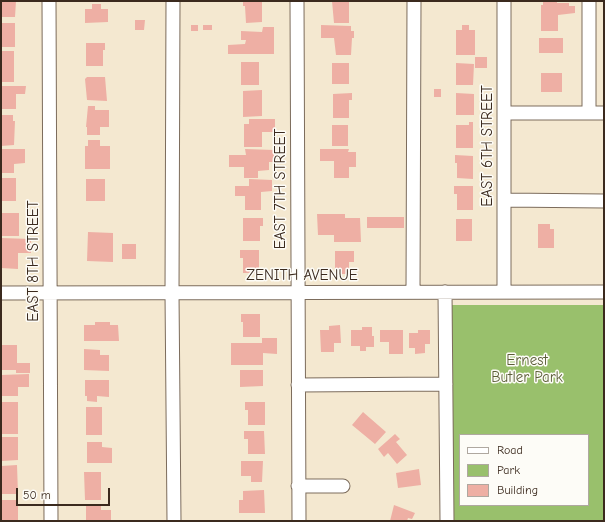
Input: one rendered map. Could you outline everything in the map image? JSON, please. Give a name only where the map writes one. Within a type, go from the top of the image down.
[{"type":"street","name":"EAST 8TH STREET","points":[[49,1],[52,521]]},
{"type":"street","points":[[173,1],[172,293],[174,521]]},
{"type":"street","name":"EAST 7TH STREET","points":[[297,1],[299,521]]},
{"type":"street","points":[[413,292],[414,1]]},
{"type":"street","name":"EAST 6TH STREET","points":[[504,1],[504,291]]},
{"type":"street","points":[[589,1],[589,113]]},
{"type":"street","points":[[504,113],[604,113]]},
{"type":"street","points":[[504,200],[604,201]]},
{"type":"street","points":[[445,292],[447,521]]},
{"type":"street","name":"ZENITH AVENUE","points":[[1,293],[604,292]]},
{"type":"street","points":[[298,385],[446,384]]},
{"type":"street","points":[[298,486],[343,486]]},
{"type":"green space","name":"Ernest Butler Park","points":[[451,305],[604,305],[604,521],[451,521]]},
{"type":"building","points":[[1,1],[16,1],[15,17],[1,17]]},
{"type":"building","points":[[243,1],[262,1],[262,22],[246,23],[245,6],[243,6]]},
{"type":"building","points":[[332,1],[349,2],[349,23],[334,23]]},
{"type":"building","points":[[543,1],[569,3],[569,6],[575,6],[575,13],[558,15],[558,31],[541,31],[541,5],[543,5]]},
{"type":"building","points":[[92,4],[101,4],[101,9],[108,9],[108,22],[85,23],[85,9],[92,9]]},
{"type":"building","points":[[135,20],[145,20],[144,30],[135,30]]},
{"type":"building","points":[[1,23],[15,23],[15,47],[1,47]]},
{"type":"building","points":[[191,25],[198,25],[198,31],[191,31]]},
{"type":"building","points":[[203,25],[212,25],[212,30],[203,30]]},
{"type":"building","points":[[321,25],[351,26],[351,31],[354,31],[354,38],[352,38],[351,55],[336,55],[334,38],[321,38]]},
{"type":"building","points":[[462,25],[469,25],[469,30],[475,30],[475,55],[456,55],[456,30],[462,30]]},
{"type":"building","points":[[263,27],[274,27],[274,54],[228,54],[228,45],[245,44],[246,40],[241,40],[241,31],[262,32]]},
{"type":"building","points":[[539,38],[563,38],[563,53],[539,53]]},
{"type":"building","points":[[86,43],[105,43],[105,50],[103,50],[103,66],[86,66]]},
{"type":"building","points":[[1,51],[14,51],[14,82],[1,82]]},
{"type":"building","points":[[475,57],[487,57],[487,68],[475,68]]},
{"type":"building","points":[[241,62],[259,62],[259,85],[241,85]]},
{"type":"building","points":[[332,63],[349,63],[349,84],[332,84]]},
{"type":"building","points":[[456,63],[474,64],[473,85],[456,85]]},
{"type":"building","points":[[541,73],[562,73],[562,92],[541,92]]},
{"type":"building","points":[[87,77],[105,77],[107,101],[87,100],[85,79]]},
{"type":"building","points":[[1,86],[26,86],[25,94],[16,94],[16,109],[1,109]]},
{"type":"building","points":[[434,89],[441,89],[441,97],[434,97]]},
{"type":"building","points":[[262,90],[262,116],[243,117],[243,91]]},
{"type":"building","points":[[352,93],[352,100],[349,100],[349,118],[333,118],[333,94]]},
{"type":"building","points":[[456,93],[474,94],[474,115],[456,115]]},
{"type":"building","points":[[88,106],[95,106],[95,110],[109,110],[109,127],[100,127],[100,135],[87,135],[86,127]]},
{"type":"building","points":[[1,115],[13,115],[13,121],[15,121],[14,145],[1,146]]},
{"type":"building","points":[[249,119],[275,119],[275,132],[262,132],[262,147],[244,147],[244,124],[249,124]]},
{"type":"building","points":[[469,122],[473,122],[473,148],[456,148],[456,125],[469,125]]},
{"type":"building","points":[[332,125],[348,125],[348,146],[332,146]]},
{"type":"building","points":[[88,140],[100,140],[100,146],[110,146],[110,169],[85,169],[85,146],[88,146]]},
{"type":"building","points":[[1,149],[25,149],[25,163],[14,164],[14,173],[1,173]]},
{"type":"building","points":[[245,149],[274,150],[274,162],[269,162],[269,170],[258,171],[258,178],[244,178],[244,167],[229,167],[229,155],[246,155]]},
{"type":"building","points":[[320,149],[349,149],[348,152],[356,152],[356,167],[349,167],[349,178],[334,178],[334,161],[320,161]]},
{"type":"building","points":[[455,155],[473,156],[473,179],[457,178],[457,163],[455,163]]},
{"type":"building","points":[[1,178],[16,178],[16,201],[1,201]]},
{"type":"building","points":[[86,179],[105,179],[105,201],[86,201]]},
{"type":"building","points":[[249,179],[272,180],[272,191],[261,192],[261,210],[245,210],[245,196],[235,196],[235,186],[249,186]]},
{"type":"building","points":[[454,186],[473,186],[473,210],[457,210],[457,194],[454,194]]},
{"type":"building","points":[[1,213],[19,213],[19,236],[1,236]]},
{"type":"building","points":[[317,214],[345,214],[345,218],[360,218],[361,242],[334,242],[334,235],[318,235]]},
{"type":"building","points":[[367,217],[404,217],[404,228],[367,228]]},
{"type":"building","points":[[243,218],[263,218],[263,226],[260,226],[260,241],[243,241]]},
{"type":"building","points":[[456,219],[472,219],[472,241],[456,241]]},
{"type":"building","points":[[538,224],[550,224],[550,229],[554,229],[554,248],[538,248]]},
{"type":"building","points":[[88,232],[113,233],[113,262],[87,261]]},
{"type":"building","points":[[1,238],[31,239],[31,253],[18,253],[18,269],[1,268]]},
{"type":"building","points":[[122,244],[136,244],[136,259],[122,259]]},
{"type":"building","points":[[240,250],[259,250],[259,273],[243,273],[243,258],[240,258]]},
{"type":"building","points":[[335,251],[354,251],[354,262],[349,262],[349,274],[335,274]]},
{"type":"building","points":[[241,314],[260,314],[260,337],[243,337],[243,322],[241,322]]},
{"type":"building","points":[[95,322],[110,322],[110,325],[118,325],[119,341],[84,341],[84,325],[95,325]]},
{"type":"building","points":[[340,325],[341,343],[334,343],[334,352],[321,352],[320,330],[329,330],[329,326]]},
{"type":"building","points":[[362,327],[372,327],[372,336],[374,336],[374,347],[366,347],[366,351],[360,351],[360,346],[351,346],[351,330],[362,330]]},
{"type":"building","points":[[380,330],[403,330],[403,354],[389,354],[389,342],[380,342]]},
{"type":"building","points":[[418,330],[430,330],[430,344],[425,344],[425,353],[415,354],[415,348],[409,348],[409,333],[418,333]]},
{"type":"building","points":[[262,338],[277,338],[277,354],[263,353],[263,365],[231,365],[231,343],[262,343]]},
{"type":"building","points":[[1,345],[17,345],[17,363],[30,363],[30,373],[16,373],[16,370],[2,370]]},
{"type":"building","points":[[84,349],[100,350],[100,355],[109,355],[109,371],[84,370]]},
{"type":"building","points":[[240,370],[263,370],[263,386],[240,387]]},
{"type":"building","points":[[29,374],[29,387],[18,387],[18,396],[1,396],[1,375]]},
{"type":"building","points":[[85,380],[109,380],[109,397],[97,396],[97,402],[87,401],[87,396],[85,396]]},
{"type":"building","points":[[1,402],[18,402],[18,434],[1,434]]},
{"type":"building","points":[[245,402],[265,402],[265,425],[248,425],[248,410],[245,410]]},
{"type":"building","points":[[86,407],[102,407],[102,435],[86,435]]},
{"type":"building","points":[[363,412],[386,432],[375,444],[352,425]]},
{"type":"building","points":[[244,431],[264,431],[265,454],[248,454],[248,439],[244,439]]},
{"type":"building","points":[[395,434],[400,439],[396,442],[407,455],[397,464],[388,453],[384,457],[378,449]]},
{"type":"building","points":[[1,437],[18,437],[18,460],[2,461]]},
{"type":"building","points":[[87,442],[102,442],[102,447],[112,448],[112,463],[87,463]]},
{"type":"building","points":[[241,461],[263,461],[262,482],[251,482],[251,476],[241,476]]},
{"type":"building","points":[[17,465],[18,494],[1,494],[1,466]]},
{"type":"building","points":[[419,469],[421,485],[398,488],[396,473]]},
{"type":"building","points":[[84,472],[101,472],[101,500],[85,500]]},
{"type":"building","points":[[264,490],[265,513],[239,513],[239,500],[243,500],[243,491]]},
{"type":"building","points":[[1,500],[18,500],[18,521],[1,521]]},
{"type":"building","points":[[86,504],[101,504],[101,510],[111,510],[111,521],[86,521]]},
{"type":"building","points":[[394,505],[415,513],[412,519],[408,518],[407,521],[390,521]]}]
